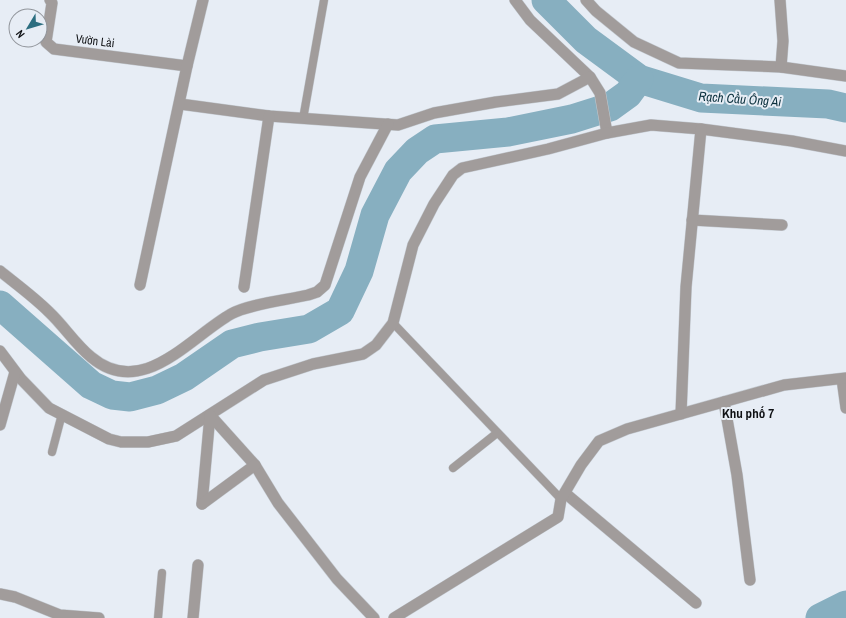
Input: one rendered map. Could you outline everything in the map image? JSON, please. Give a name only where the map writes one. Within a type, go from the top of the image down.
[{"type":"street","name":"Vườn Lài","points":[[50,0],[52,3],[46,42],[54,50],[186,66]]},
{"type":"street","points":[[140,284],[180,104],[186,66],[203,0]]},
{"type":"street","points":[[515,0],[530,20],[590,77],[600,93],[607,133]]},
{"type":"street","points":[[586,0],[596,12],[634,42],[679,63],[781,67],[846,76]]},
{"type":"street","points":[[780,0],[783,41],[781,67]]},
{"type":"street","points":[[180,104],[269,116],[398,125],[434,113],[558,94],[590,77]]},
{"type":"street","points":[[244,286],[269,116]]},
{"type":"street","points":[[0,271],[49,312],[91,357],[113,370],[133,372],[160,363],[193,343],[232,314],[308,295],[317,292],[325,285],[360,177],[388,124]]},
{"type":"street","points":[[0,351],[15,372],[49,408],[109,439],[121,442],[148,442],[176,436],[264,380],[313,364],[363,354],[376,345],[393,323],[413,245],[434,204],[453,175],[462,168],[548,150],[607,133],[651,125],[701,129],[792,141],[846,151]]},
{"type":"street","points":[[681,414],[686,287],[701,129]]},
{"type":"street","points":[[692,220],[782,225]]},
{"type":"street","points":[[0,425],[15,372]]},
{"type":"street","points":[[394,618],[558,517],[563,496],[599,441],[627,429],[784,385],[844,379],[846,408]]},
{"type":"street","points":[[724,402],[737,475],[750,580]]},
{"type":"street","points":[[210,415],[255,465],[283,508],[338,579],[374,618]]},
{"type":"street","points":[[210,415],[202,504],[255,465]]},
{"type":"street","points":[[563,496],[696,602]]},
{"type":"street","points":[[193,618],[198,565]]},
{"type":"street","points":[[0,594],[15,597],[60,615],[99,618]]},
{"type":"lane","points":[[303,119],[324,0]]},
{"type":"lane","points":[[393,323],[497,433],[563,496]]},
{"type":"lane","points":[[52,452],[62,414]]},
{"type":"lane","points":[[453,468],[497,433]]},
{"type":"lane","points":[[158,618],[162,573]]},
{"type":"waterway","name":"Rạch Cầu Ông Ai","points":[[546,0],[586,40],[639,79],[701,98],[828,104],[846,108]]},
{"type":"waterway","points":[[0,305],[91,385],[112,395],[130,397],[157,390],[184,377],[232,344],[260,337],[309,329],[340,311],[359,271],[375,215],[398,171],[417,151],[435,139],[508,132],[572,119],[610,107],[628,94],[639,79]]},
{"type":"waterway","points":[[820,618],[846,605]]},
{"type":"district","name":"Khu phố 7","points":[[748,413]]}]
